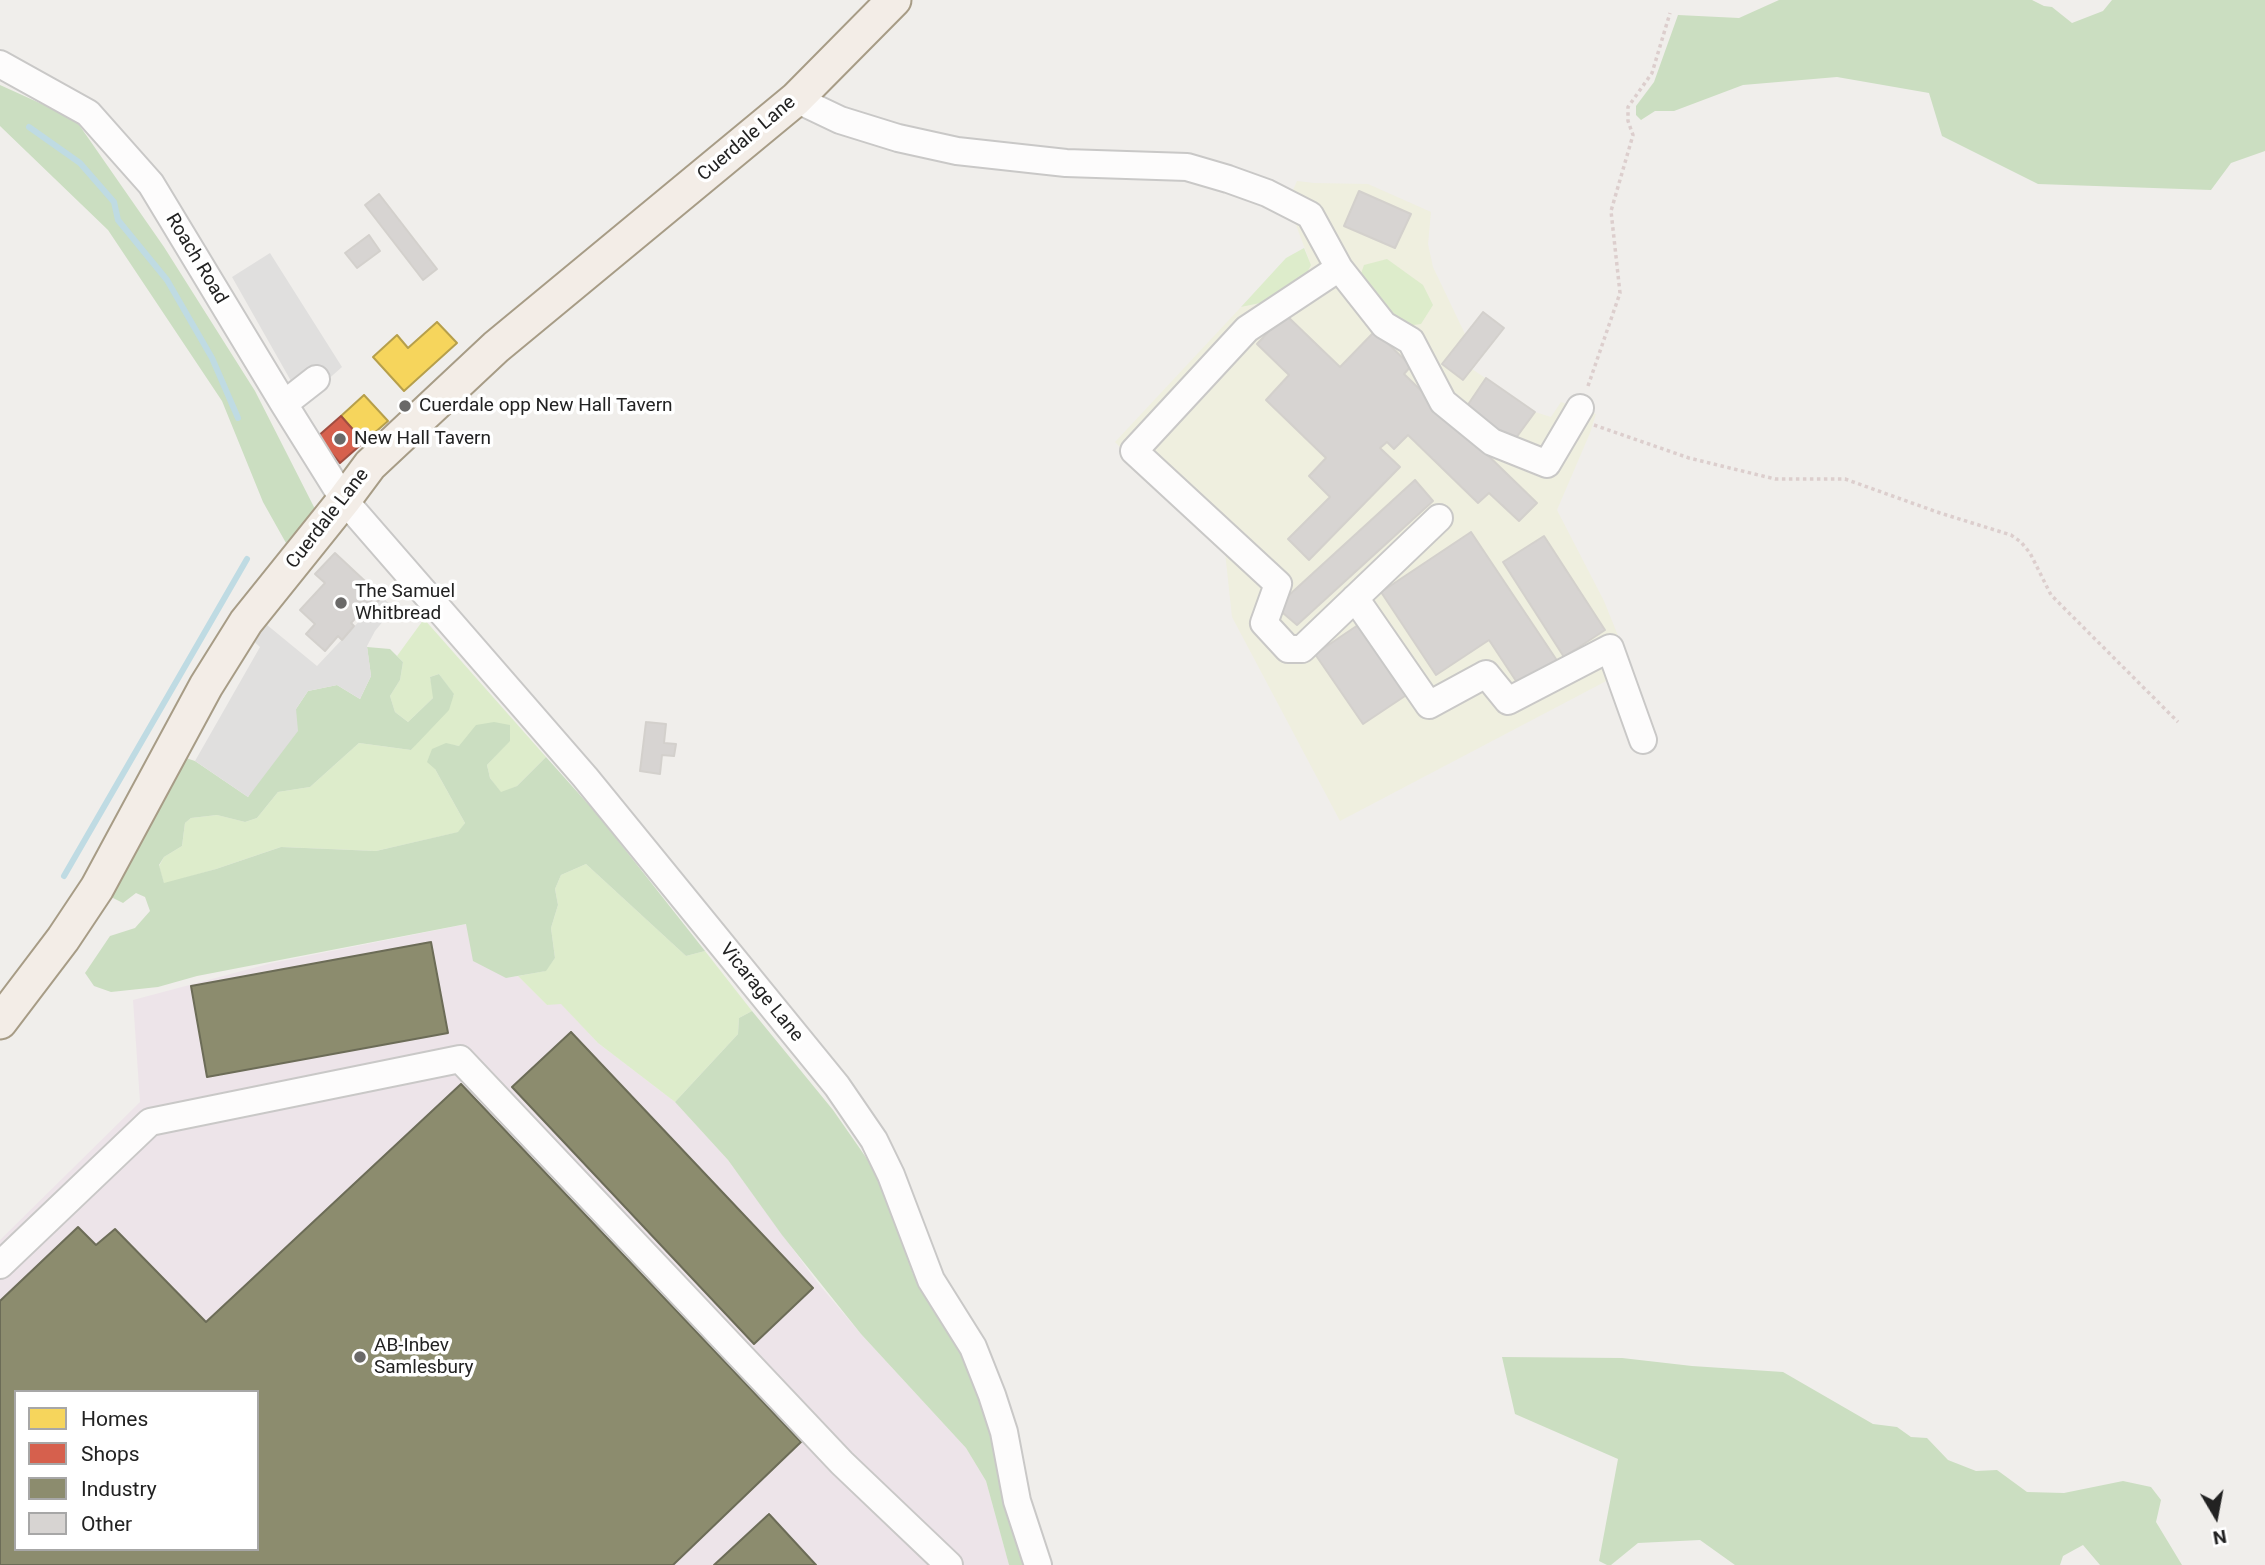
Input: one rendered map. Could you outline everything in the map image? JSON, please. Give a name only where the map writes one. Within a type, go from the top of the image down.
[{"type":"main road","name":"Cuerdale Lane","points":[[0,1022],[63,939],[97,888],[206,687],[246,622],[370,465],[496,347],[796,99],[894,0]]},
{"type":"street","name":"Roach Road","points":[[0,64],[89,113],[151,184],[344,500]]},
{"type":"street","points":[[796,99],[840,120],[898,138],[957,151],[1066,163],[1187,167],[1267,193],[1310,215],[1339,268],[1384,326],[1411,341],[1443,402],[1492,442],[1547,464],[1583,417]]},
{"type":"street","points":[[1339,268],[1247,329],[1134,451],[1278,584],[1264,623],[1289,649],[1302,649],[1439,518]]},
{"type":"street","points":[[284,404],[316,379]]},
{"type":"street","name":"Vicarage Lane","points":[[344,500],[585,777],[837,1086],[874,1140],[891,1175],[931,1280],[973,1347],[992,1395],[1004,1432],[1017,1501],[1038,1565]]},
{"type":"street","points":[[1355,598],[1429,705],[1486,674],[1508,701],[1610,649],[1643,740]]},
{"type":"street","points":[[0,1265],[150,1122],[460,1059],[842,1463],[949,1565]]},
{"type":"path","points":[[1670,13],[1652,73],[1628,107],[1628,121],[1633,135],[1611,211],[1620,293],[1583,417],[1689,458],[1775,479],[1844,478],[1940,513],[2011,535],[2030,553],[2051,595],[2178,722]]},
{"type":"shaded area","points":[[270,253],[342,367],[299,405],[286,384],[291,381],[232,277]]},
{"type":"shaded area","points":[[382,597],[394,608],[375,631],[367,646],[371,676],[360,699],[337,685],[308,691],[296,709],[298,731],[248,797],[195,761],[260,647],[249,637],[261,620],[317,666]]},
{"type":"shaded area","points":[[467,924],[506,978],[518,976],[547,1005],[561,1003],[598,1043],[675,1102],[728,1160],[817,1282],[966,1448],[986,1481],[1009,1565],[0,1565],[0,1240],[140,1102],[133,1000],[272,963]]},
{"type":"green space","points":[[1779,0],[2032,0],[2052,7],[2072,23],[2103,11],[2112,0],[2265,0],[2265,151],[2231,163],[2211,190],[2038,184],[1942,136],[1929,93],[1837,77],[1743,85],[1674,111],[1655,111],[1641,120],[1636,115],[1636,106],[1654,82],[1678,15],[1739,18]]},
{"type":"green space","points":[[0,85],[75,119],[164,247],[255,391],[315,509],[286,543],[263,502],[222,401],[108,230],[0,126]]},
{"type":"green space","points":[[1297,181],[1368,184],[1431,212],[1428,244],[1433,267],[1465,334],[1483,312],[1504,328],[1472,369],[1535,412],[1551,417],[1561,402],[1596,414],[1557,510],[1604,601],[1631,668],[1340,821],[1232,617],[1225,552],[1190,520],[1115,442],[1241,307],[1275,300],[1311,265],[1296,225],[1284,210]]},
{"type":"green space","points":[[1304,248],[1311,265],[1303,281],[1275,300],[1241,307],[1286,258]]},
{"type":"green space","points":[[1387,259],[1423,285],[1433,305],[1421,324],[1398,327],[1356,288],[1364,265]]},
{"type":"green space","points":[[424,619],[546,757],[517,786],[501,793],[490,778],[487,765],[509,741],[459,746],[446,744],[435,769],[465,823],[459,832],[376,851],[281,847],[164,884],[159,866],[164,857],[182,846],[185,823],[191,818],[217,815],[245,822],[257,818],[278,792],[310,787],[359,743],[411,750],[454,695],[439,674],[430,677],[434,697],[408,722],[395,712],[390,696],[400,680],[403,662],[397,656]]},
{"type":"green space","points":[[367,647],[390,649],[403,662],[400,680],[390,696],[395,712],[408,722],[433,698],[430,677],[439,674],[454,694],[449,710],[411,750],[359,743],[310,787],[278,792],[257,818],[245,822],[217,815],[191,818],[185,823],[182,846],[164,857],[159,865],[164,883],[281,847],[376,851],[458,832],[465,823],[435,769],[427,762],[432,749],[446,743],[459,746],[476,725],[494,722],[510,725],[510,741],[487,765],[490,778],[501,792],[517,786],[546,757],[597,814],[705,951],[686,956],[586,864],[561,875],[555,889],[558,905],[551,928],[555,958],[546,971],[506,978],[473,961],[466,924],[197,976],[158,987],[111,992],[94,986],[85,973],[110,936],[135,928],[150,911],[145,897],[136,893],[123,903],[111,897],[186,758],[195,761],[248,797],[308,691],[337,685],[360,699],[371,676]]},
{"type":"green space","points":[[586,864],[686,956],[705,951],[752,1011],[739,1018],[738,1034],[675,1102],[598,1043],[561,1004],[547,1005],[518,976],[545,971],[555,958],[551,928],[558,905],[555,889],[561,875]]},
{"type":"green space","points":[[752,1011],[833,1110],[872,1166],[913,1274],[957,1345],[986,1414],[1028,1565],[1009,1565],[986,1481],[966,1448],[861,1334],[782,1235],[728,1160],[675,1102],[738,1034],[739,1018]]},
{"type":"green space","points":[[1502,1357],[1622,1358],[1783,1372],[1873,1424],[1897,1427],[1911,1437],[1927,1438],[1948,1460],[1976,1471],[1997,1470],[2027,1492],[2064,1493],[2123,1481],[2151,1487],[2161,1500],[2156,1522],[2182,1565],[2100,1565],[2083,1545],[2063,1556],[2060,1565],[1735,1565],[1700,1540],[1638,1543],[1611,1565],[1607,1565],[1599,1561],[1618,1459],[1515,1414]]},
{"type":"building: Homes","points":[[437,322],[457,343],[404,391],[373,357],[397,335],[408,348]]},
{"type":"building: Homes","points":[[364,395],[388,421],[364,442],[341,416]]},
{"type":"building: Shops","name":"New Hall Tavern","points":[[341,416],[364,442],[340,463],[317,437]]},
{"type":"building: Industry","points":[[431,942],[448,1033],[207,1077],[191,986]]},
{"type":"building: Industry","points":[[571,1032],[813,1288],[754,1344],[512,1087]]},
{"type":"building: Industry","name":"AB-Inbev Samlesbury","points":[[461,1084],[801,1442],[673,1565],[0,1565],[0,1301],[78,1227],[96,1245],[115,1229],[206,1322]]},
{"type":"building: Industry","points":[[769,1514],[816,1565],[714,1565]]},
{"type":"building: Other","points":[[1359,191],[1411,214],[1395,248],[1344,226]]},
{"type":"building: Other","points":[[379,194],[437,269],[423,280],[365,205]]},
{"type":"building: Other","points":[[369,235],[380,251],[357,268],[345,253]]},
{"type":"building: Other","points":[[1483,312],[1504,328],[1463,380],[1442,364]]},
{"type":"building: Other","points":[[1285,314],[1340,367],[1375,331],[1411,366],[1404,374],[1537,503],[1519,521],[1489,493],[1478,503],[1408,435],[1394,449],[1387,442],[1380,448],[1400,467],[1309,560],[1288,539],[1330,497],[1309,476],[1326,458],[1266,400],[1289,375],[1257,344]]},
{"type":"building: Other","points":[[1486,378],[1535,412],[1513,442],[1463,412]]},
{"type":"building: Other","points":[[1415,480],[1433,501],[1297,625],[1276,607]]},
{"type":"building: Other","points":[[1471,532],[1558,662],[1520,687],[1489,640],[1436,675],[1381,592]]},
{"type":"building: Other","points":[[1544,536],[1605,630],[1564,657],[1503,562]]},
{"type":"building: Other","name":"The Samuel Whitbread","points":[[335,553],[382,597],[367,613],[363,610],[351,623],[354,626],[342,640],[338,636],[325,651],[306,634],[315,624],[300,610],[325,583],[315,574]]},
{"type":"building: Other","points":[[1364,621],[1411,692],[1363,724],[1315,654]]},
{"type":"building: Other","points":[[646,722],[666,724],[664,743],[676,744],[674,756],[662,755],[660,774],[640,771]]},
{"type":"waterway","points":[[29,127],[80,163],[114,202],[118,220],[167,280],[212,358],[238,418]]},
{"type":"waterway","points":[[64,876],[247,559]]},
{"type":"place","name":"Cuerdale opp New Hall Tavern","points":[[405,406]]},
{"type":"place","name":"New Hall Tavern","points":[[340,439]]},
{"type":"place","name":"The Samuel Whitbread","points":[[341,603]]},
{"type":"place","name":"AB-Inbev Samlesbury","points":[[360,1357]]}]
